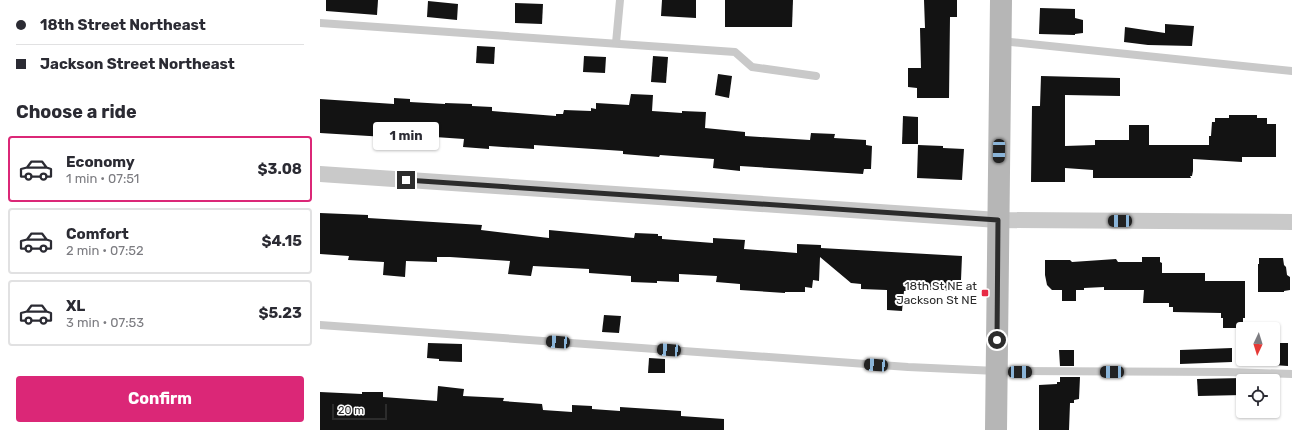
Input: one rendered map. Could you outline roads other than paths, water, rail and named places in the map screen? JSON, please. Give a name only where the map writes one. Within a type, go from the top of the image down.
[{"type":"main road","points":[[996,430],[1001,0]]},
{"type":"street","points":[[320,174],[998,220],[1292,222]]},
{"type":"lane","points":[[616,43],[620,0]]},
{"type":"lane","points":[[320,23],[735,52],[752,67],[816,76]]},
{"type":"lane","points":[[1000,40],[1292,71]]},
{"type":"lane","points":[[320,325],[997,372],[1227,372],[1292,374]]},
{"type":"place","name":"18th St NE at Jackson St NE","points":[[985,293]]}]
